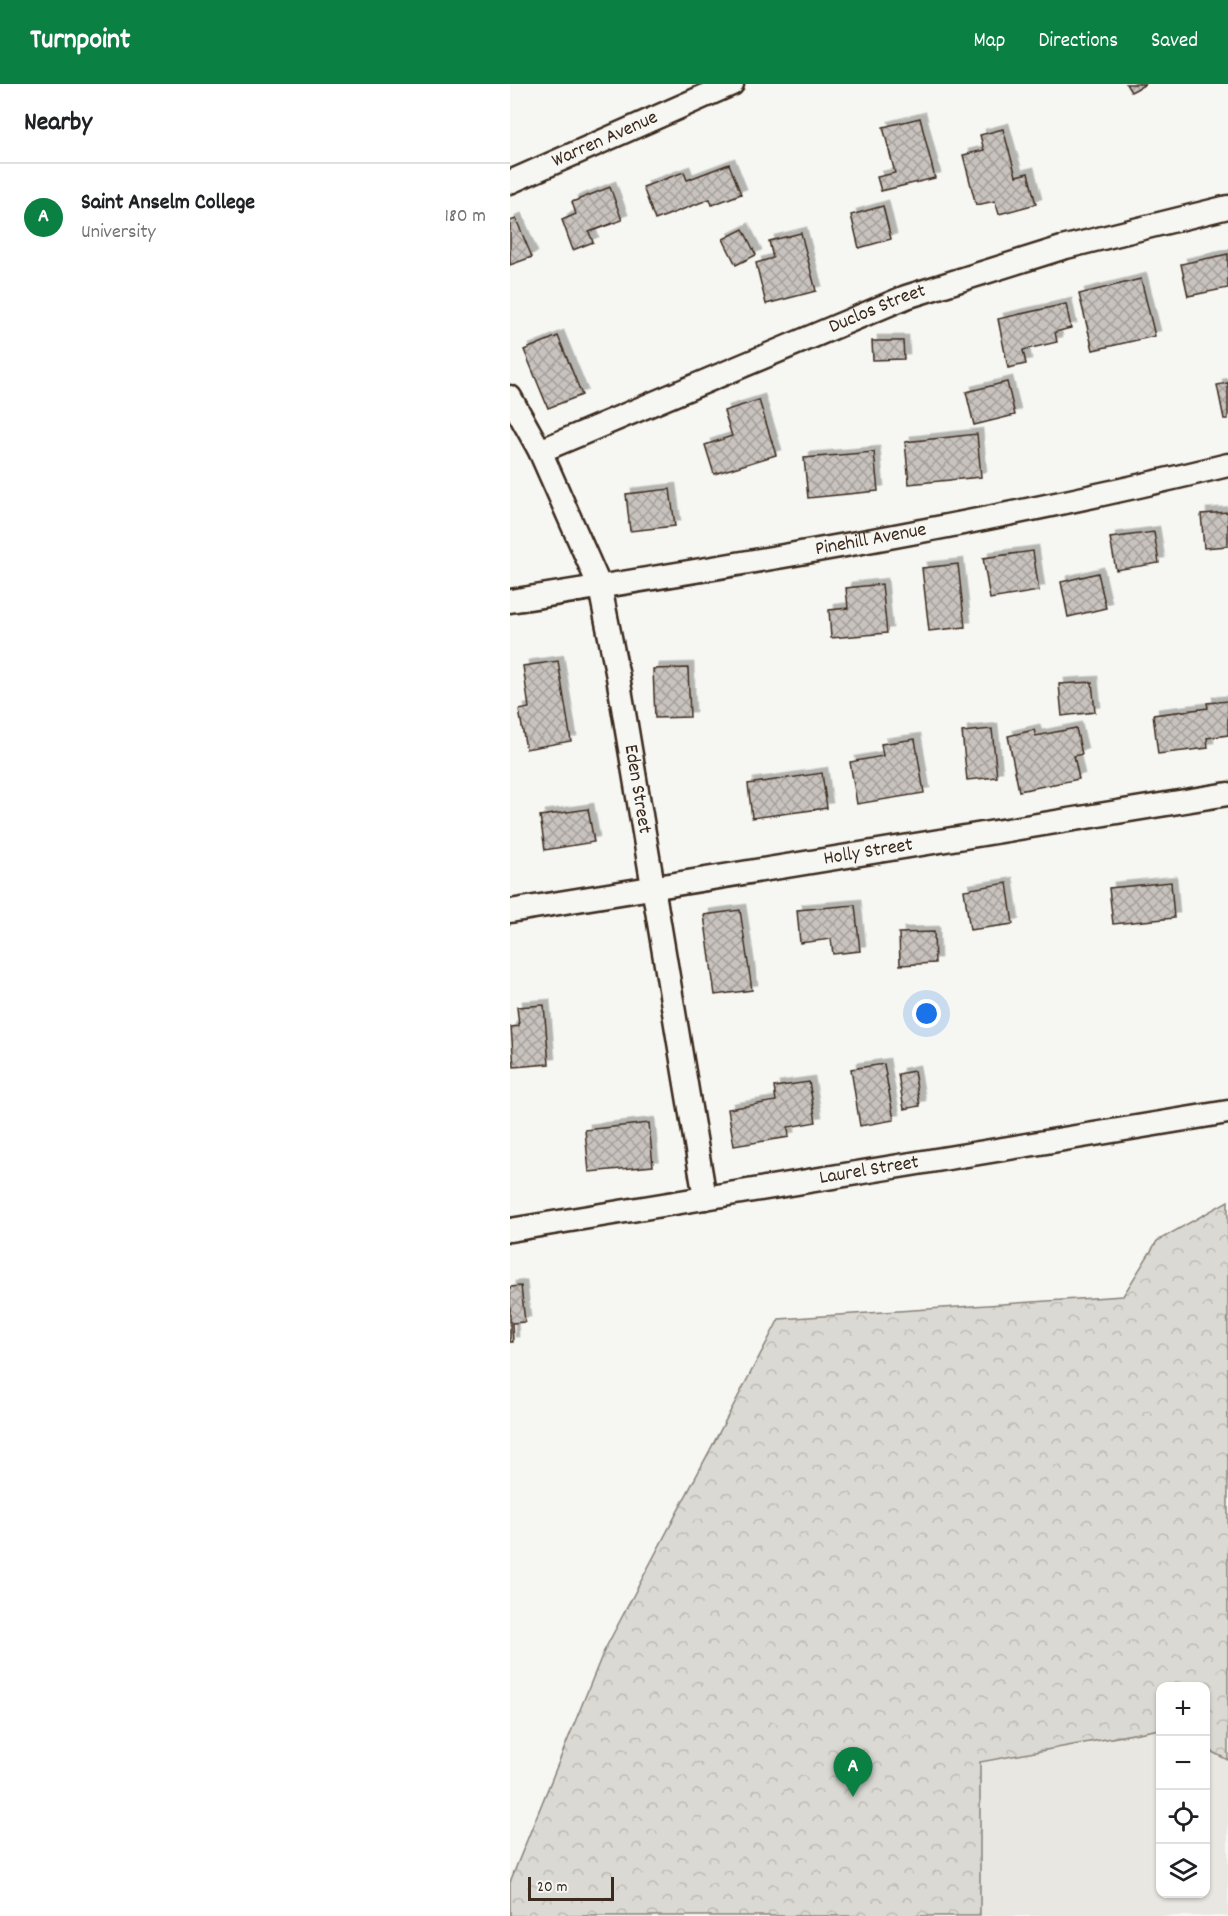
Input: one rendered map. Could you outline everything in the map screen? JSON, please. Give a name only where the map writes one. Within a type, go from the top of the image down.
[{"type":"street","name":"Warren Avenue","points":[[510,182],[732,84]]},
{"type":"street","name":"Duclos Street","points":[[540,451],[906,297],[1062,248],[1228,207]]},
{"type":"street","name":"Eden Street","points":[[510,397],[540,451],[600,587],[618,677],[705,1198]]},
{"type":"street","name":"Pinehill Avenue","points":[[510,601],[969,523],[1131,489],[1228,465]]},
{"type":"street","name":"Holly Street","points":[[510,911],[1228,794]]},
{"type":"street","name":"Laurel Street","points":[[510,1230],[1228,1112]]},
{"type":"shaded area","points":[[603,1653],[1156,1705],[1156,1898],[1210,1898],[1210,1709],[1228,1711],[1228,1916],[510,1916],[510,1882]]},
{"type":"green space","points":[[1228,1201],[1228,1760],[1210,1751],[1210,1682],[1156,1682],[1156,1730],[980,1762],[980,1916],[510,1916],[510,1882],[603,1653],[779,1319],[1123,1296],[1157,1241]]},
{"type":"building","points":[[1126,84],[1146,84],[1131,92]]},
{"type":"building","points":[[920,118],[935,178],[881,191],[877,177],[895,173],[883,127]]},
{"type":"building","points":[[1003,129],[1016,176],[1028,173],[1036,204],[999,214],[995,201],[976,205],[963,155],[984,150],[980,135]]},
{"type":"building","points":[[729,164],[741,194],[712,205],[710,199],[655,220],[643,187],[684,172],[687,180]]},
{"type":"building","points":[[610,187],[622,220],[589,232],[593,242],[573,250],[562,220],[576,214],[572,202]]},
{"type":"building","points":[[883,206],[891,239],[859,248],[851,215]]},
{"type":"building","points":[[516,219],[532,257],[510,265],[510,221]]},
{"type":"building","points":[[743,229],[756,255],[736,265],[723,239]]},
{"type":"building","points":[[801,233],[816,291],[766,304],[756,263],[773,258],[769,241]]},
{"type":"building","points":[[1228,254],[1228,288],[1188,296],[1181,264]]},
{"type":"building","points":[[1141,279],[1155,336],[1093,350],[1079,294]]},
{"type":"building","points":[[1066,304],[1071,328],[1055,332],[1057,342],[1023,350],[1026,364],[1008,368],[998,319]]},
{"type":"building","points":[[558,336],[582,395],[548,408],[524,350]]},
{"type":"building","points":[[872,341],[903,341],[904,359],[873,360]]},
{"type":"building","points":[[1007,382],[1015,415],[974,425],[966,392]]},
{"type":"building","points":[[1228,383],[1228,419],[1224,419],[1217,385]]},
{"type":"building","points":[[759,400],[776,455],[714,474],[705,445],[732,436],[724,411]]},
{"type":"building","points":[[977,434],[981,477],[909,484],[905,442]]},
{"type":"building","points":[[874,452],[878,491],[808,498],[804,458]]},
{"type":"building","points":[[670,489],[675,526],[630,531],[626,494]]},
{"type":"building","points":[[1228,512],[1228,546],[1204,548],[1201,514]]},
{"type":"building","points":[[1154,532],[1159,563],[1116,570],[1110,538]]},
{"type":"building","points":[[1033,551],[1039,591],[990,599],[983,558]]},
{"type":"building","points":[[958,564],[965,627],[929,631],[922,568]]},
{"type":"building","points":[[1098,573],[1106,608],[1068,617],[1061,582]]},
{"type":"building","points":[[882,584],[887,633],[831,638],[829,610],[848,608],[846,588]]},
{"type":"building","points":[[558,661],[571,741],[526,749],[519,710],[529,708],[523,666]]},
{"type":"building","points":[[688,668],[690,717],[655,718],[653,669]]},
{"type":"building","points":[[1092,682],[1095,712],[1062,716],[1059,684]]},
{"type":"building","points":[[1228,701],[1228,735],[1207,738],[1208,748],[1158,754],[1153,715],[1208,708],[1207,703]]},
{"type":"building","points":[[1076,728],[1082,754],[1074,756],[1079,779],[1019,791],[1008,736],[1034,730],[1036,736]]},
{"type":"building","points":[[992,729],[997,777],[967,780],[962,732]]},
{"type":"building","points":[[915,739],[924,793],[857,804],[850,762],[883,756],[881,744]]},
{"type":"building","points":[[822,773],[827,808],[752,818],[748,784]]},
{"type":"building","points":[[588,809],[594,842],[545,850],[540,816]]},
{"type":"building","points":[[1171,882],[1174,918],[1113,924],[1109,888]]},
{"type":"building","points":[[1007,883],[1013,924],[970,930],[964,890]]},
{"type":"building","points":[[855,905],[860,951],[833,954],[831,939],[800,943],[797,910]]},
{"type":"building","points":[[740,910],[752,990],[715,995],[704,915]]},
{"type":"building","points":[[934,932],[935,963],[900,965],[899,933]]},
{"type":"building","points":[[544,1005],[549,1064],[514,1067],[511,1027],[519,1026],[517,1007]]},
{"type":"building","points":[[884,1064],[894,1120],[860,1126],[851,1069]]},
{"type":"building","points":[[914,1071],[920,1106],[904,1109],[898,1074]]},
{"type":"building","points":[[809,1082],[816,1122],[788,1127],[789,1137],[734,1146],[728,1109],[776,1101],[774,1087]]},
{"type":"building","points":[[649,1123],[653,1166],[589,1172],[585,1130]]},
{"type":"building","points":[[521,1286],[525,1322],[512,1323],[513,1342],[510,1342],[510,1287]]},
{"type":"place","name":"Saint Anselm College","points":[[853,1797]]}]
